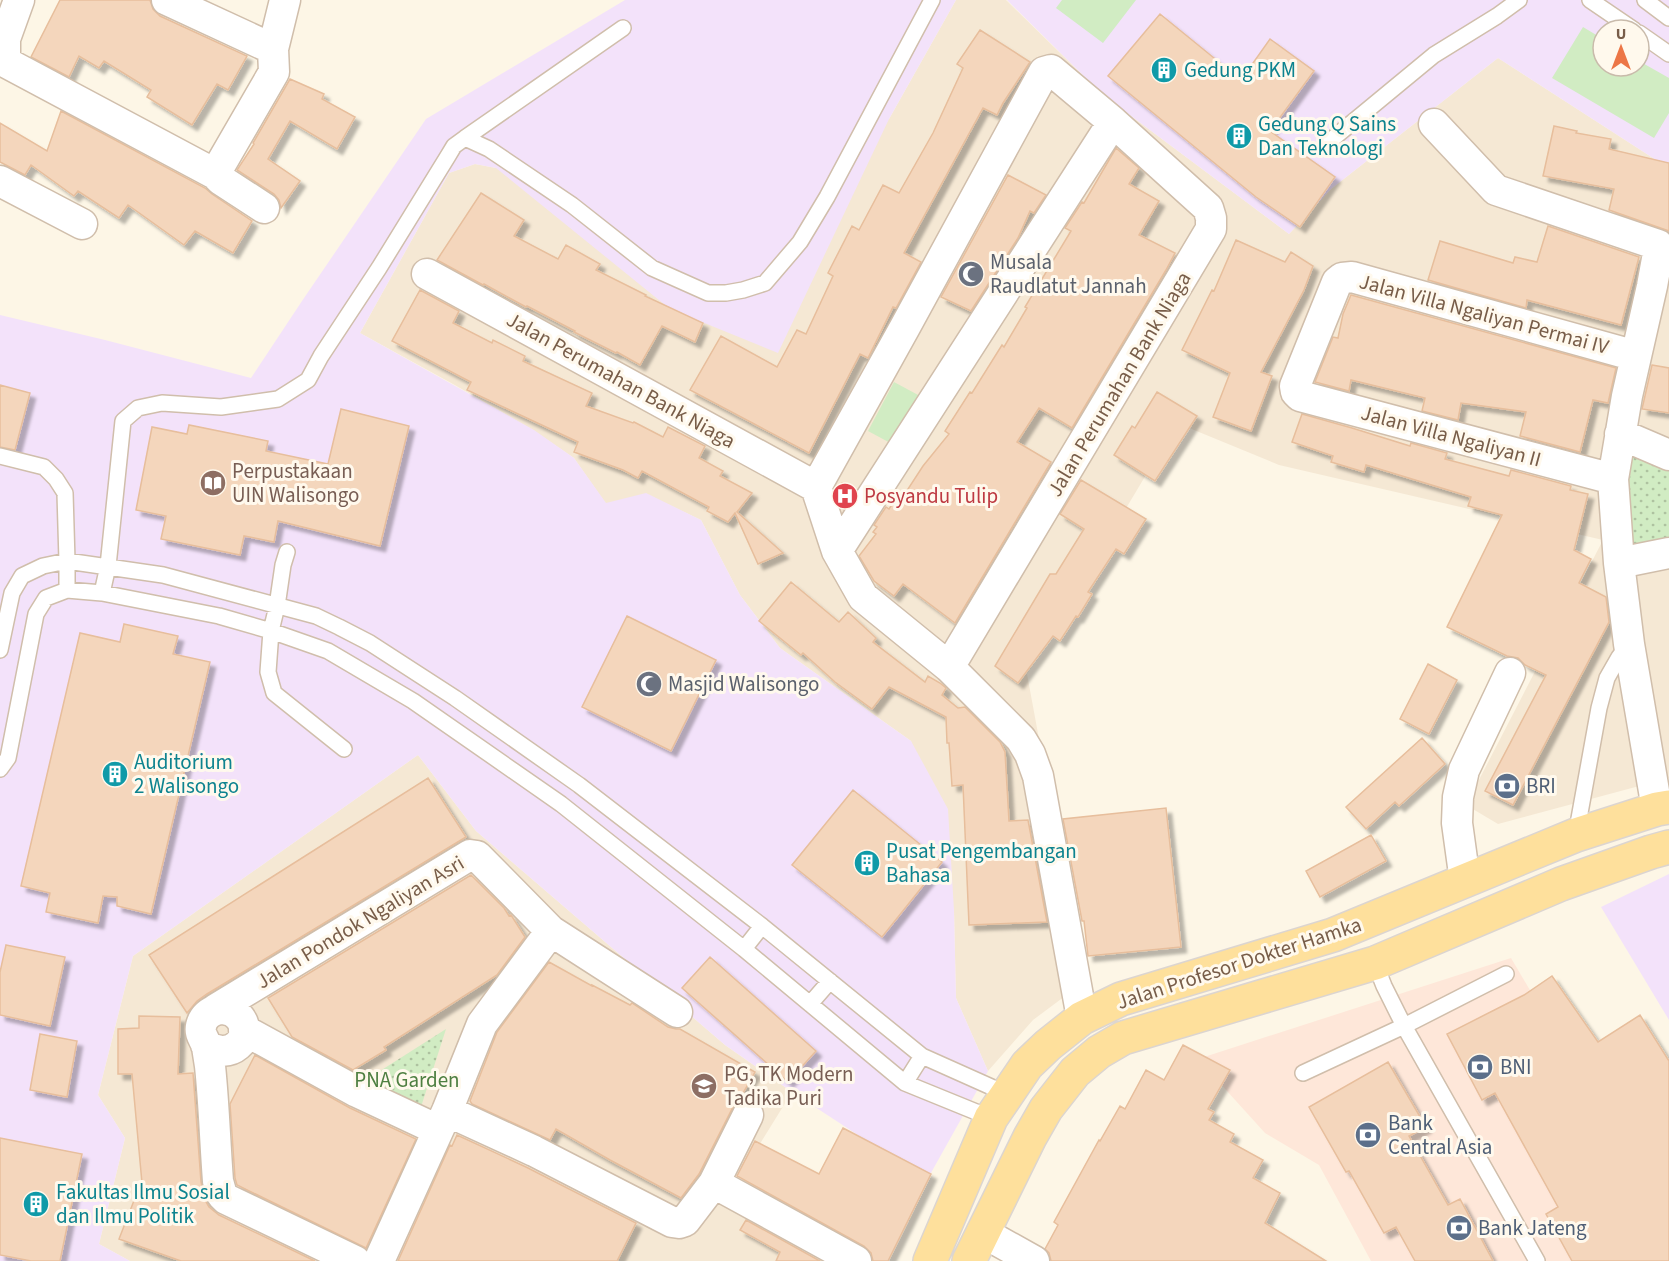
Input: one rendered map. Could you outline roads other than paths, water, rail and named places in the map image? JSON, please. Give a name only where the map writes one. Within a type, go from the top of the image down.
[{"type":"main road","name":"Jalan Profesor Dokter Hamka","points":[[930,1261],[999,1106],[1027,1065],[1082,1018],[1121,999],[1333,935],[1576,835],[1663,808]]},
{"type":"main road","name":"Jalan Profesor Dokter Hamka","points":[[975,1247],[1046,1109],[1075,1072],[1099,1052],[1123,1038],[1376,963],[1561,884],[1669,847]]},
{"type":"main road","points":[[1542,849],[1561,884]]},
{"type":"main road","points":[[999,1106],[1046,1109]]},
{"type":"main road","points":[[999,1106],[1030,1137]]},
{"type":"street","points":[[19,0],[5,39],[3,68],[215,174],[264,208]]},
{"type":"street","points":[[167,0],[273,50]]},
{"type":"street","points":[[215,174],[274,72],[273,50],[285,0]]},
{"type":"street","name":"Jalan Perumahan Bank Niaga","points":[[427,274],[816,487],[1044,72],[1051,70],[1113,122],[1208,208],[1211,229],[949,667]]},
{"type":"street","points":[[837,551],[1113,122]]},
{"type":"street","points":[[1434,124],[1497,190],[1658,245],[1661,290],[1636,356],[1613,478],[1619,563],[1629,644],[1663,808]]},
{"type":"street","points":[[0,181],[81,224]]},
{"type":"street","name":"Jalan Villa Ngaliyan Permai IV","points":[[1295,386],[1337,282],[1342,278],[1352,277],[1636,356]]},
{"type":"street","name":"Jalan Villa Ngaliyan II","points":[[1295,386],[1300,396],[1613,478]]},
{"type":"street","points":[[1620,434],[1669,455]]},
{"type":"street","points":[[816,487],[837,551],[863,597],[949,667],[1021,739],[1030,754],[1038,776],[1082,1018]]},
{"type":"street","points":[[1619,563],[1669,553]]},
{"type":"street","points":[[1465,881],[1457,823],[1458,797],[1464,770],[1510,673]]},
{"type":"street","name":"Jalan Pondok Ngaliyan Asri","points":[[355,1261],[226,1199],[222,1195],[218,1181],[210,1065],[207,1045],[201,1036],[201,1025],[207,1015],[468,855],[477,856],[551,931],[676,1012]]},
{"type":"street","points":[[379,1261],[443,1121],[482,1024],[551,931]]},
{"type":"street","points":[[207,1045],[222,1052],[231,1050],[243,1038],[242,1020],[235,1013],[226,1009],[216,1009]]},
{"type":"street","points":[[244,1030],[357,1092],[534,1151],[672,1222],[685,1221],[714,1183],[748,1115]]},
{"type":"street","points":[[714,1183],[856,1261]]},
{"type":"street","points":[[975,1247],[1034,1261]]},
{"type":"lane","points":[[465,138],[489,149],[572,205],[652,268],[708,294],[726,294],[743,290],[765,283],[800,242],[828,197],[932,0]]},
{"type":"lane","points":[[1325,145],[1434,55],[1519,0]]},
{"type":"lane","points":[[1590,0],[1616,18]]},
{"type":"lane","points":[[1645,0],[1669,18]]},
{"type":"lane","points":[[102,593],[108,566],[123,421],[138,408],[162,403],[221,407],[278,399],[308,380],[454,146],[623,28]]},
{"type":"lane","points":[[1651,41],[1669,54]]},
{"type":"lane","points":[[0,456],[44,468],[56,479],[65,494],[67,590]]},
{"type":"lane","points":[[287,552],[271,631],[268,672],[274,693],[344,748]]},
{"type":"lane","points":[[0,650],[12,593],[22,576],[43,566],[67,561],[163,575],[316,616],[370,643],[455,698],[579,785],[762,926],[922,1056],[999,1106]]},
{"type":"lane","points":[[0,770],[8,758],[36,614],[46,598],[67,590],[102,593],[219,616],[271,631],[328,651],[413,701],[561,804],[744,949],[905,1083],[999,1106]]},
{"type":"lane","points":[[328,651],[339,627]]},
{"type":"lane","points":[[1576,835],[1599,708],[1607,678],[1629,644]]},
{"type":"lane","points":[[561,804],[579,785]]},
{"type":"lane","points":[[744,949],[762,926]]},
{"type":"lane","points":[[1376,963],[1384,986],[1404,1026],[1537,1261]]},
{"type":"lane","points":[[1303,1073],[1404,1026],[1506,974]]},
{"type":"lane","points":[[810,1004],[830,981]]},
{"type":"lane","points":[[905,1083],[922,1056]]},
{"type":"place","name":"Gedung PKM","points":[[1164,70]]},
{"type":"place","name":"Gedung Q Sains Dan Teknologi","points":[[1239,136]]},
{"type":"place","name":"Musala Raudlatut Jannah","points":[[971,274]]},
{"type":"place","name":"Perpustakaan UIN Walisongo","points":[[213,483]]},
{"type":"place","name":"Posyandu Tulip","points":[[845,496]]},
{"type":"place","name":"Masjid Walisongo","points":[[649,684]]},
{"type":"place","name":"Auditorium 2 Walisongo","points":[[115,774]]},
{"type":"place","name":"BRI","points":[[1507,786]]},
{"type":"place","name":"Pusat Pengembangan Bahasa","points":[[867,863]]},
{"type":"place","name":"BNI","points":[[1480,1067]]},
{"type":"place","name":"PG, TK Modern Tadika Puri","points":[[704,1086]]},
{"type":"place","name":"Bank Central Asia","points":[[1368,1135]]},
{"type":"place","name":"Fakultas Ilmu Sosial dan Ilmu Politik","points":[[36,1204]]},
{"type":"place","name":"Bank Jateng","points":[[1459,1228]]},
{"type":"park label","name":"PNA Garden","points":[[407,1080]]}]
